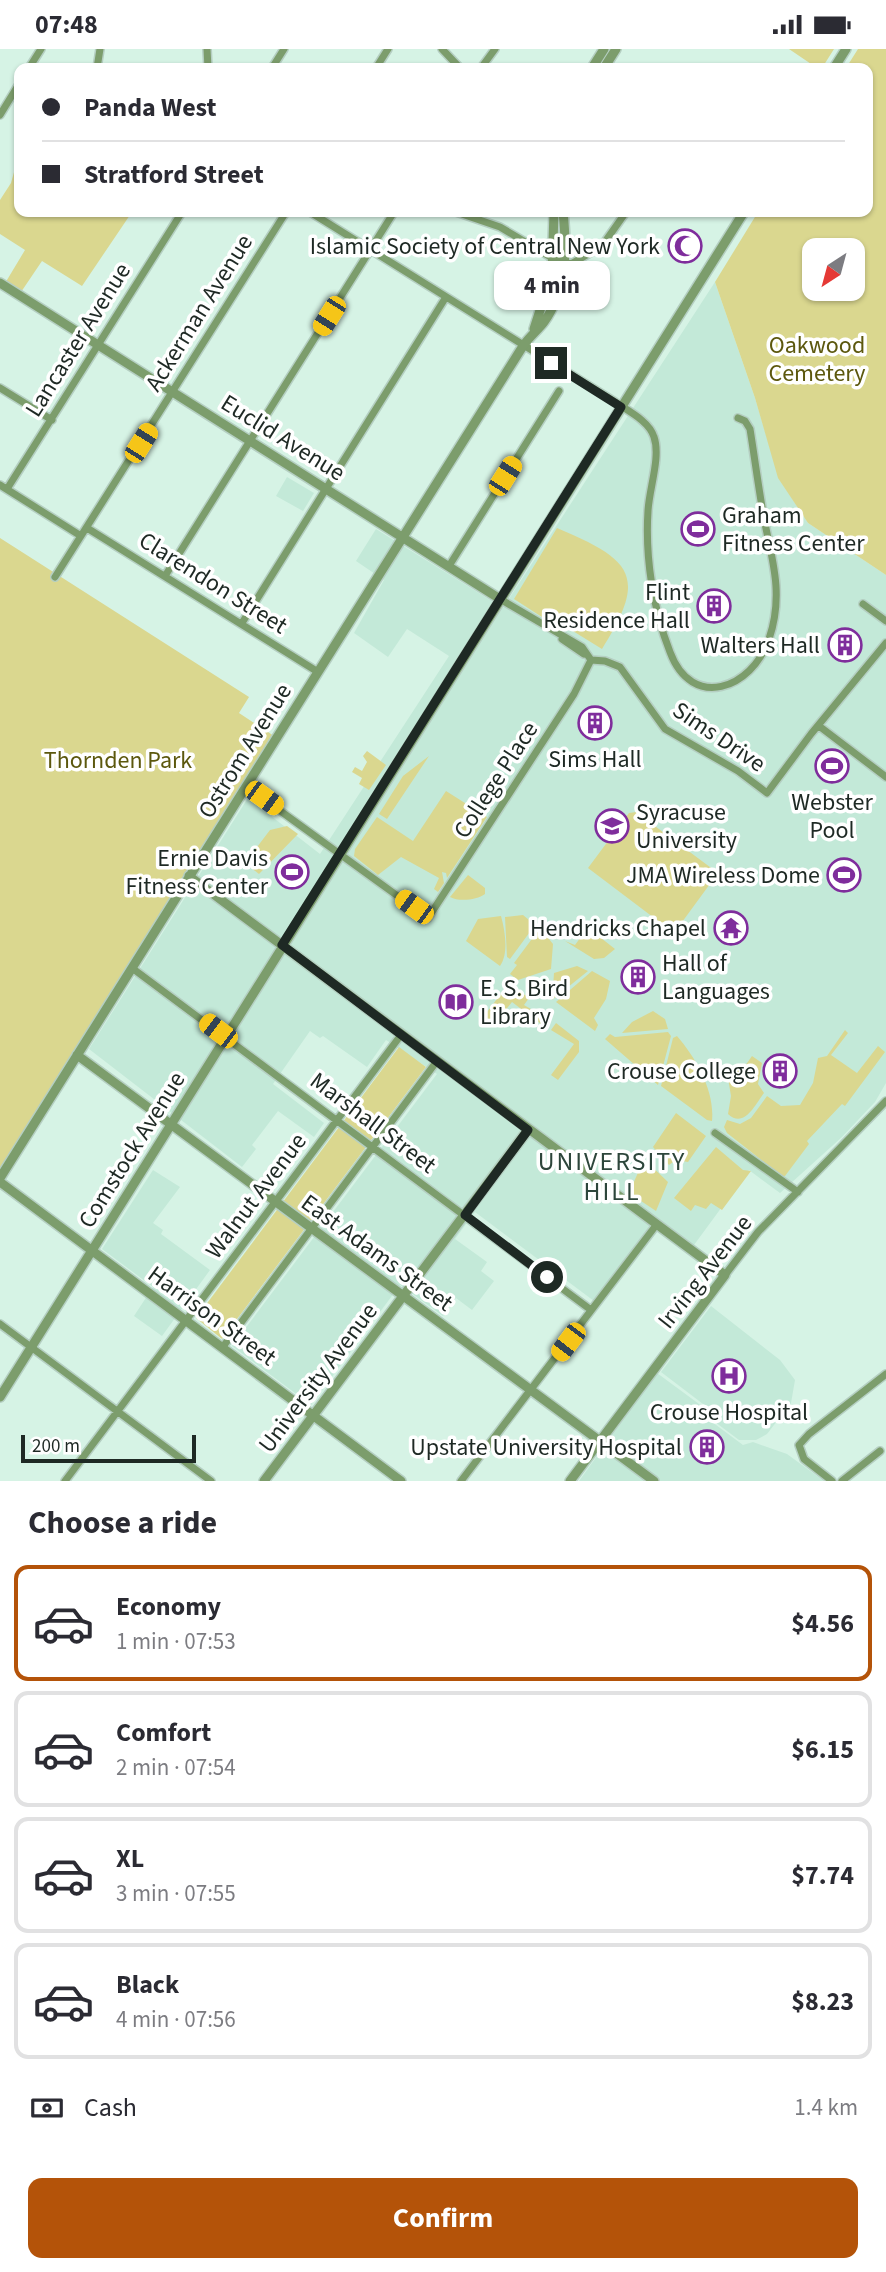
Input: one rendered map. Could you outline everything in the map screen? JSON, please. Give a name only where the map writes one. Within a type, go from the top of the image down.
[{"type":"street","points":[[442,49],[455,63]]},
{"type":"street","points":[[0,115],[14,92]]},
{"type":"street","name":"Lancaster Avenue","points":[[4,487],[51,420],[179,217]]},
{"type":"street","name":"Ackerman Avenue","points":[[55,577],[283,217]]},
{"type":"street","points":[[318,217],[621,407],[648,427],[656,444],[647,538],[663,635],[680,670],[691,680],[710,687],[738,682],[751,671],[768,641],[778,603],[775,566],[750,429],[745,421],[738,418]]},
{"type":"street","points":[[165,576],[391,217]]},
{"type":"street","points":[[471,217],[500,227],[565,263],[576,263],[597,251],[623,217]]},
{"type":"street","points":[[534,329],[554,259],[554,217]]},
{"type":"street","points":[[534,329],[542,325],[553,305],[565,263],[563,217]]},
{"type":"street","name":"Comstock Avenue","points":[[0,1397],[741,217]]},
{"type":"street","name":"Euclid Avenue","points":[[0,283],[545,626],[589,658]]},
{"type":"street","points":[[242,623],[446,297]]},
{"type":"street","name":"Ostrom Avenue","points":[[0,1180],[534,329]]},
{"type":"street","points":[[0,388],[51,420]]},
{"type":"street","points":[[449,566],[559,391]]},
{"type":"street","points":[[4,487],[81,536]]},
{"type":"street","name":"Clarendon Street","points":[[87,528],[318,672]]},
{"type":"street","points":[[863,604],[886,621]]},
{"type":"street","points":[[886,643],[819,726],[886,777]]},
{"type":"street","name":"College Place","points":[[340,854],[428,918],[562,713],[589,658]]},
{"type":"street","name":"Sims Drive","points":[[589,658],[605,660],[620,667],[665,729],[738,771],[768,793],[819,726]]},
{"type":"street","points":[[246,786],[340,854]]},
{"type":"street","points":[[189,876],[725,1275]]},
{"type":"street","name":"Marshall Street","points":[[132,968],[591,1310]]},
{"type":"street","name":"Walnut Avenue","points":[[65,1481],[401,1035]]},
{"type":"street","name":"East Adams Street","points":[[77,1055],[654,1481]]},
{"type":"street","points":[[222,1348],[437,1061]]},
{"type":"street","name":"Irving Avenue","points":[[570,1481],[758,1232],[886,1101]]},
{"type":"street","name":"University Avenue","points":[[264,1481],[528,1130]]},
{"type":"street","points":[[715,1133],[798,1192]]},
{"type":"street","name":"Harrison Street","points":[[0,1180],[91,1251],[401,1481]]},
{"type":"street","points":[[461,1481],[657,1224]]},
{"type":"street","points":[[0,1324],[211,1481]]},
{"type":"street","points":[[832,1481],[811,1466],[799,1450],[803,1439],[882,1382],[886,1374]]},
{"type":"street","points":[[842,1481],[880,1451]]},
{"type":"shaded area","name":"Syracuse University","points":[[715,282],[779,478],[808,523],[886,575],[886,1083],[875,1102],[842,1137],[780,1193],[749,1170],[694,1245],[656,1217],[594,1301],[475,1212],[455,1239],[487,1262],[481,1271],[494,1281],[472,1310],[456,1298],[443,1316],[400,1285],[311,1405],[232,1346],[437,1074],[386,1040],[367,1067],[323,1036],[320,1038],[310,1031],[273,1084],[324,1123],[314,1137],[278,1111],[252,1145],[256,1149],[242,1167],[89,1049],[248,798],[320,854],[449,656],[407,629],[388,657],[354,633],[384,580],[356,561],[376,529],[503,608]]},
{"type":"shaded area","points":[[287,477],[314,493],[303,511],[276,496]]},
{"type":"shaded area","points":[[153,1170],[180,1187],[153,1223],[163,1230],[161,1234],[210,1270],[162,1336],[134,1316],[153,1287],[102,1249]]},
{"type":"shaded area","name":"Crouse Hospital","points":[[711,1306],[780,1360],[795,1380],[791,1403],[767,1434],[756,1440],[739,1440],[715,1422],[707,1407],[661,1372]]},
{"type":"shaded area","points":[[657,1373],[699,1404],[712,1422],[743,1445],[753,1442],[787,1454],[824,1481],[579,1481]]},
{"type":"green space","points":[[789,49],[834,49],[825,63],[810,63]]},
{"type":"green space","name":"Oakwood Cemetery","points":[[858,49],[886,49],[886,575],[808,523],[778,478],[755,398],[715,282],[755,217],[873,217],[873,63],[849,63]]},
{"type":"green space","points":[[14,172],[14,217],[129,217],[82,286],[42,261],[19,295],[4,285],[25,250],[0,234],[0,200],[11,183]]},
{"type":"green space","points":[[557,528],[603,550],[617,561],[625,573],[628,587],[625,604],[602,649],[568,628],[565,631],[559,628],[514,599]]},
{"type":"green space","name":"Thornden Park","points":[[0,538],[249,697],[239,713],[274,736],[0,1171]]},
{"type":"green space","points":[[367,751],[386,765],[369,790],[359,784],[362,778],[352,772],[355,767],[362,771],[367,762],[363,756]]},
{"type":"green space","points":[[429,756],[387,819],[379,814],[403,776]]},
{"type":"green space","points":[[446,791],[487,817],[447,878],[446,873],[442,872],[444,883],[438,892],[434,889],[439,878],[401,857],[378,875],[354,856],[355,849],[377,817],[413,841]]},
{"type":"green space","points":[[636,812],[718,873],[674,933],[588,868],[629,813]]},
{"type":"green space","points":[[287,826],[298,834],[259,874],[245,863],[270,830]]},
{"type":"green space","points":[[468,875],[485,888],[485,894],[468,900],[450,897]]},
{"type":"green space","points":[[523,915],[535,925],[510,959],[507,957],[505,917]]},
{"type":"green space","points":[[501,916],[505,948],[500,966],[466,941],[478,919]]},
{"type":"green space","points":[[540,928],[553,944],[551,969],[518,980],[510,974],[517,965],[514,963]]},
{"type":"green space","points":[[586,930],[594,936],[596,934],[615,949],[604,958],[594,959],[565,941],[575,945]]},
{"type":"green space","points":[[577,966],[588,971],[552,1000],[554,973]]},
{"type":"green space","points":[[592,971],[610,981],[606,999],[594,1018],[598,1025],[595,1031],[556,1002]]},
{"type":"green space","points":[[509,983],[529,998],[524,1005],[546,1018],[541,1024],[512,1002],[495,1023],[484,1016]]},
{"type":"green space","points":[[653,1011],[665,1019],[668,1029],[622,1033],[632,1022]]},
{"type":"green space","points":[[556,1023],[579,1041],[579,1052],[558,1080],[551,1075],[574,1044],[551,1030]]},
{"type":"green space","points":[[845,1030],[848,1033],[831,1055],[857,1073],[878,1046],[885,1052],[845,1106],[842,1104],[807,1141],[809,1144],[785,1176],[782,1176],[727,1133],[724,1127],[727,1120],[740,1124],[751,1118],[767,1096],[781,1106],[800,1105],[813,1083],[818,1058],[827,1056]]},
{"type":"green space","points":[[668,1032],[671,1036],[658,1085],[605,1039],[610,1034],[615,1037]]},
{"type":"green space","points":[[677,1036],[703,1075],[710,1098],[712,1121],[661,1086],[673,1038]]},
{"type":"green space","points":[[399,1047],[426,1067],[222,1339],[196,1318]]},
{"type":"green space","points":[[752,1056],[762,1063],[758,1084],[764,1093],[749,1114],[739,1119],[734,1118],[728,1114],[731,1096],[727,1072],[731,1066],[745,1066]]},
{"type":"green space","points":[[676,1113],[706,1136],[688,1162],[676,1160],[669,1165],[653,1147]]},
{"type":"green space","points":[[716,1147],[743,1170],[751,1171],[722,1210],[711,1203],[706,1209],[695,1205],[691,1211],[674,1198]]},
{"type":"green space","points":[[644,1159],[668,1182],[656,1211],[629,1193]]},
{"type":"place","name":"Islamic Society of Central New York","points":[[685,246]]},
{"type":"place","name":"Graham Fitness Center","points":[[698,529]]},
{"type":"place","name":"Flint Residence Hall","points":[[714,606]]},
{"type":"place","name":"Walters Hall","points":[[845,645]]},
{"type":"place","name":"Sims Hall","points":[[595,723]]},
{"type":"place","name":"Webster Pool","points":[[832,766]]},
{"type":"place","name":"Syracuse University","points":[[612,826]]},
{"type":"place","name":"Ernie Davis Fitness Center","points":[[292,872]]},
{"type":"place","name":"JMA Wireless Dome","points":[[844,875]]},
{"type":"place","name":"Hendricks Chapel","points":[[731,928]]},
{"type":"place","name":"Hall of Languages","points":[[638,977]]},
{"type":"place","name":"E. S. Bird Library","points":[[456,1002]]},
{"type":"place","name":"Crouse College","points":[[780,1071]]},
{"type":"place","name":"Crouse Hospital","points":[[729,1376]]},
{"type":"place","name":"Upstate University Hospital","points":[[707,1447]]},
{"type":"district","name":"UNIVERSITY HILL","points":[[612,1176]]},
{"type":"route","points":[[547,1277],[465,1215],[528,1130],[282,945],[621,407],[551,363]]}]
